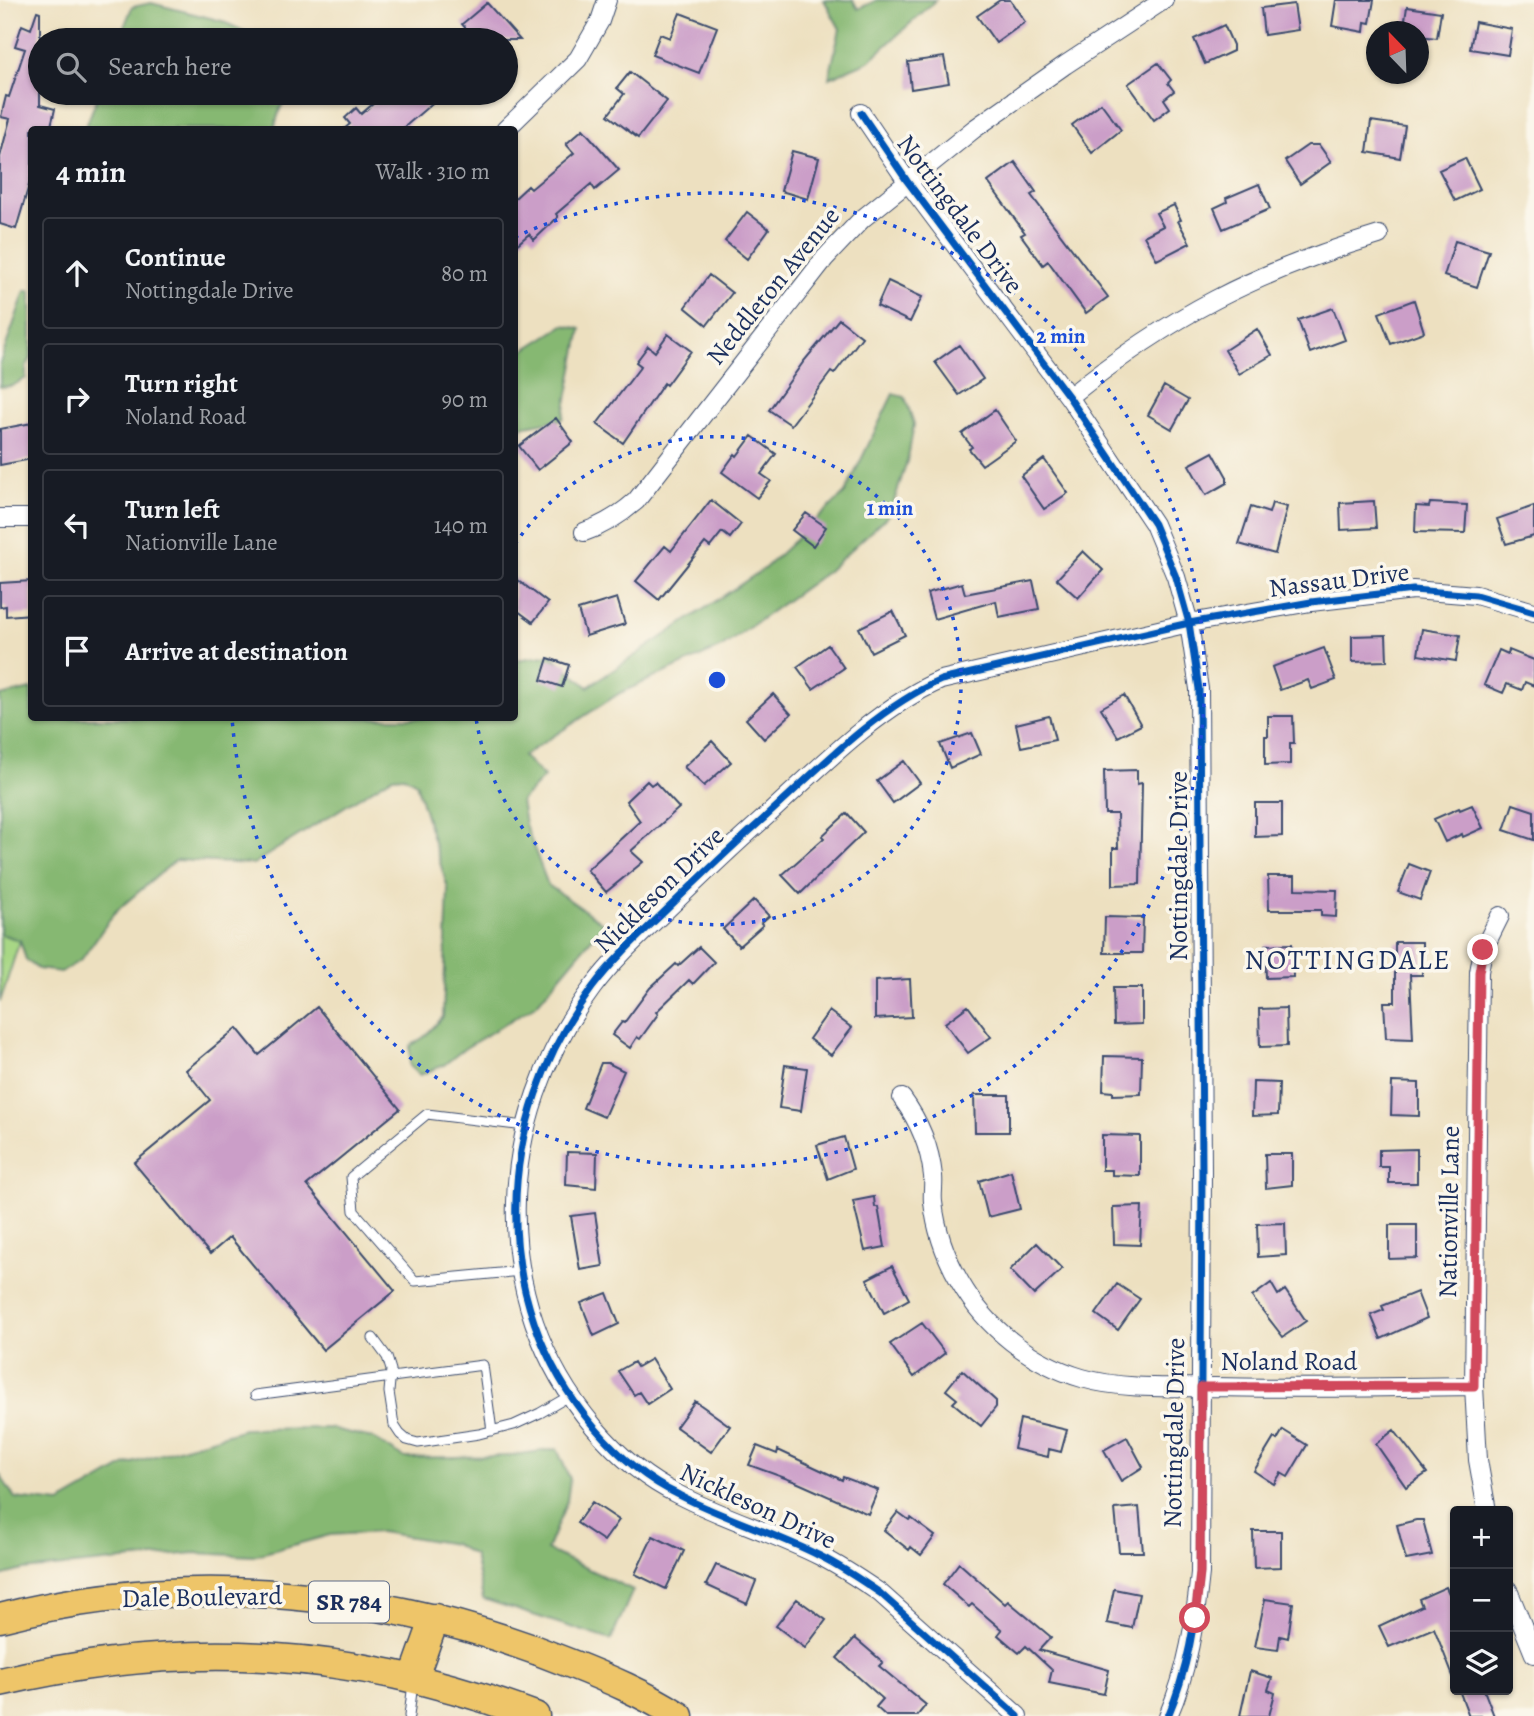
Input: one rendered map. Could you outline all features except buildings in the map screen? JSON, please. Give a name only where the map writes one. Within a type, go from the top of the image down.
[{"type":"main road","name":"Dale Boulevard","points":[[0,1618],[92,1600],[144,1594],[209,1591],[275,1593],[328,1600],[435,1618],[529,1646],[606,1678],[679,1716]]},
{"type":"main road","points":[[414,1677],[435,1618]]},
{"type":"main road","name":"SR 784","points":[[0,1682],[111,1662],[220,1655],[288,1658],[414,1677],[486,1698],[535,1716]]},
{"type":"street","points":[[509,126],[578,59],[600,21],[607,0]]},
{"type":"street","name":"Neddleton Avenue","points":[[584,532],[601,527],[636,501],[825,258],[862,219],[907,180],[974,129],[1053,72],[1164,0]]},
{"type":"street","name":"Nottingdale Drive","points":[[861,113],[907,180],[1069,397],[1154,524],[1176,577],[1189,623],[1199,690],[1200,1573],[1186,1663],[1168,1716]]},
{"type":"street","points":[[1069,397],[1147,338],[1220,295],[1321,252],[1379,235]]},
{"type":"street","points":[[0,518],[28,518]]},
{"type":"street","name":"Nassau Drive","points":[[1189,623],[1311,602],[1413,590],[1476,595],[1534,612]]},
{"type":"street","name":"Nickleson Drive","points":[[1018,1716],[880,1593],[855,1575],[780,1537],[678,1495],[622,1455],[595,1428],[571,1395],[548,1354],[536,1324],[522,1271],[515,1213],[518,1164],[525,1126],[549,1058],[574,1013],[622,953],[735,844],[895,704],[915,691],[942,680],[1189,623]]},
{"type":"street","name":"Nationville Lane","points":[[1486,1506],[1479,1460],[1474,1386],[1479,972],[1483,950],[1500,916]]},
{"type":"street","name":"Noland Road","points":[[902,1098],[921,1130],[928,1150],[939,1233],[960,1284],[1000,1333],[1053,1367],[1114,1385],[1474,1386]]},
{"type":"street","points":[[1513,1602],[1534,1654]]},
{"type":"lane","points":[[522,1271],[415,1281],[354,1211],[351,1177],[427,1114],[525,1126]]},
{"type":"lane","points":[[373,1338],[387,1357],[391,1370],[389,1392],[394,1424],[407,1440],[418,1443],[492,1431],[540,1413],[571,1395]]},
{"type":"lane","points":[[255,1395],[483,1366],[492,1431]]},
{"type":"lane","points":[[409,1716],[414,1677]]},
{"type":"green space","points":[[824,0],[853,0],[858,9],[877,0],[936,0],[869,61],[829,78],[840,29]]},
{"type":"green space","points":[[151,3],[222,21],[237,28],[124,28],[132,7]]},
{"type":"green space","points":[[94,105],[282,105],[275,126],[86,126]]},
{"type":"green space","points":[[25,291],[28,291],[26,378],[12,386],[0,387],[0,363]]},
{"type":"green space","points":[[564,325],[581,329],[563,419],[518,427],[518,354]]},
{"type":"green space","points":[[893,394],[905,397],[914,424],[908,458],[890,514],[828,571],[722,647],[620,693],[523,756],[544,777],[521,801],[525,824],[548,885],[604,924],[537,1004],[464,1049],[444,1065],[420,1075],[410,1066],[410,1046],[424,1037],[443,1017],[448,889],[416,783],[404,776],[392,777],[253,864],[176,860],[115,912],[81,960],[61,972],[38,969],[26,960],[20,940],[0,934],[0,696],[28,690],[28,721],[518,721],[518,660],[551,655],[588,687],[765,568],[845,493]]},
{"type":"green space","points":[[0,934],[20,940],[0,1002]]},
{"type":"green space","points":[[329,1428],[372,1438],[405,1458],[505,1456],[557,1449],[570,1479],[567,1501],[547,1550],[633,1590],[611,1640],[483,1599],[474,1555],[454,1544],[380,1532],[330,1535],[253,1556],[195,1553],[23,1570],[0,1576],[0,1475],[15,1498],[60,1503],[126,1465],[244,1429]]},
{"type":"cycle path","points":[[861,113],[907,181],[1069,397],[1154,524],[1176,577],[1189,623],[1199,689],[1202,1171],[1200,1573],[1190,1646],[1168,1716]]},
{"type":"cycle path","points":[[1018,1716],[880,1593],[858,1578],[803,1548],[696,1504],[644,1474],[612,1447],[594,1427],[559,1377],[534,1323],[520,1266],[516,1209],[521,1151],[536,1094],[560,1039],[608,968],[711,867],[869,724],[917,692],[941,680],[1189,623],[1311,602],[1413,590],[1476,595],[1534,612]]},
{"type":"district","name":"NOTTINGDALE","points":[[1348,960]]},
{"type":"route","points":[[1195,1618],[1200,1573],[1198,1518],[1201,1387],[1474,1386],[1479,972],[1483,950]]}]
